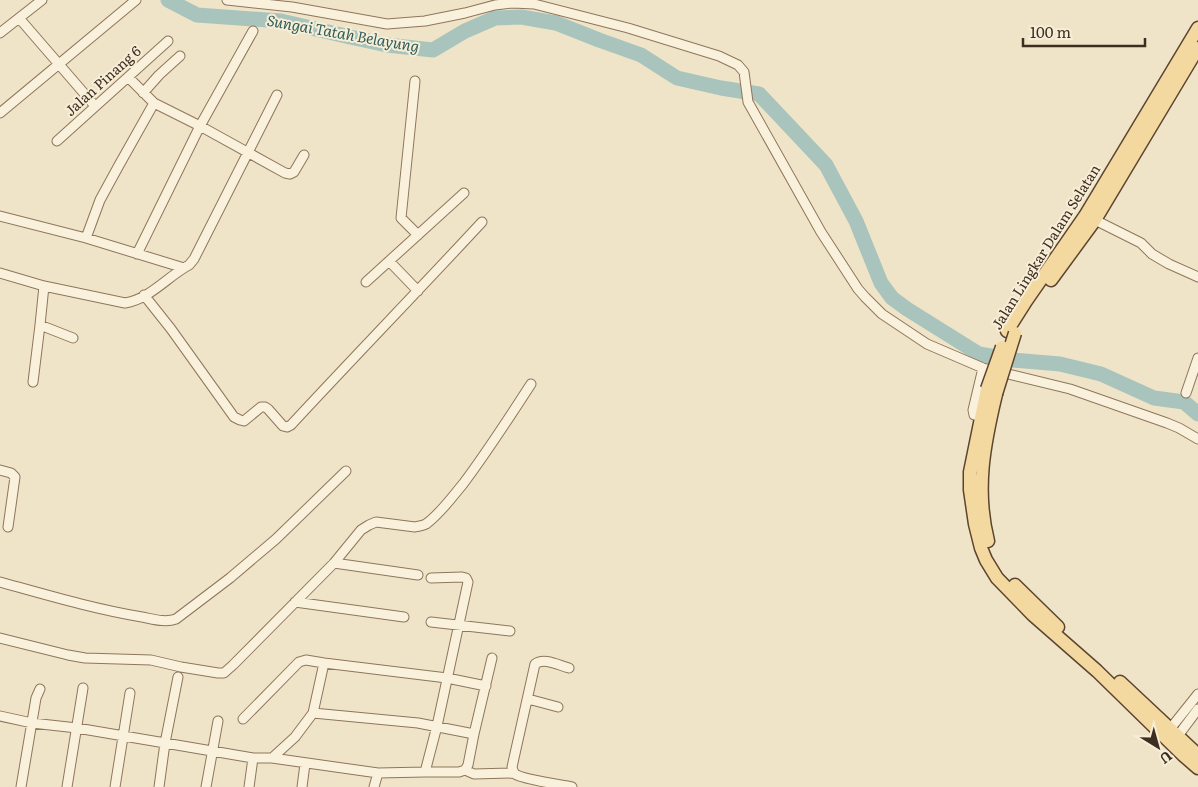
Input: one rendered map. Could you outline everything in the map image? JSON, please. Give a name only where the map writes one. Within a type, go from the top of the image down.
[{"type":"main road","name":"Jalan Lingkar Dalam Selatan","points":[[1198,28],[1086,216],[1026,301],[1011,332],[992,391],[986,418],[982,460],[976,486],[981,497],[984,528],[991,553],[1001,570],[1060,630],[1108,671],[1173,736],[1198,755]]},
{"type":"main road","name":"Jalan Lingkar Dalam Selatan","points":[[1011,332],[1095,220],[1194,64],[1198,48]]},
{"type":"main road","name":"Jalan Lingkar Dalam Selatan","points":[[1173,736],[1182,755],[1198,768]]},
{"type":"street","points":[[0,33],[42,0]]},
{"type":"street","points":[[0,113],[136,0]]},
{"type":"street","points":[[227,0],[292,7],[388,24],[425,21],[494,5],[513,3],[534,4],[628,28],[719,56],[738,65],[744,72],[748,102],[822,232],[842,265],[865,297],[887,317],[927,344],[983,368],[1044,382],[1088,395],[1167,423],[1198,439]]},
{"type":"street","points":[[19,18],[95,106]]},
{"type":"street","points":[[137,254],[200,126],[253,31]]},
{"type":"street","name":"Jalan Pinang 6","points":[[57,141],[168,42]]},
{"type":"street","points":[[143,93],[180,56]]},
{"type":"street","points":[[128,77],[154,103],[285,173],[290,174],[294,172],[304,155]]},
{"type":"street","points":[[415,82],[401,218],[418,235]]},
{"type":"street","points":[[0,273],[44,286],[121,303],[132,302],[160,285],[194,259],[277,95]]},
{"type":"street","points":[[86,238],[100,200],[154,103]]},
{"type":"street","points":[[366,282],[464,193]]},
{"type":"street","points":[[0,216],[86,238],[184,268]]},
{"type":"street","points":[[1095,220],[1141,243],[1152,254],[1169,264],[1198,277]]},
{"type":"street","points":[[144,295],[172,329],[236,419],[244,421],[261,407],[266,407],[283,426],[287,427],[291,425],[482,222]]},
{"type":"street","points":[[390,260],[418,291]]},
{"type":"street","points":[[33,382],[44,286]]},
{"type":"street","points":[[40,325],[73,338]]},
{"type":"street","points":[[1186,393],[1198,358]]},
{"type":"street","points":[[983,368],[973,410],[974,415],[986,418]]},
{"type":"street","points":[[0,638],[85,658],[151,660],[181,667],[224,673],[334,563],[361,530],[376,522],[415,527],[421,526],[434,517],[482,458],[531,384]]},
{"type":"street","points":[[0,470],[12,473],[15,477],[8,527]]},
{"type":"street","points":[[0,582],[120,613],[161,620],[176,619],[276,540],[346,471]]},
{"type":"street","points":[[334,563],[418,575]]},
{"type":"street","points":[[425,772],[437,726],[468,582],[462,577],[431,578]]},
{"type":"street","points":[[295,602],[404,617]]},
{"type":"street","points":[[430,622],[510,631]]},
{"type":"street","points":[[0,716],[32,723],[123,735],[253,758],[272,758],[378,773],[459,772],[465,770],[468,765],[492,658]]},
{"type":"street","points":[[244,719],[299,662],[306,660],[447,678],[486,686]]},
{"type":"street","points":[[569,668],[544,661],[537,662],[534,668],[512,767],[513,773],[525,783],[570,787]]},
{"type":"street","points":[[272,758],[295,737],[313,713],[324,663]]},
{"type":"street","points":[[159,787],[165,743],[178,677]]},
{"type":"street","points":[[67,787],[83,688]]},
{"type":"street","points":[[21,787],[36,698],[40,689]]},
{"type":"street","points":[[114,787],[130,693]]},
{"type":"street","points":[[1173,736],[1198,694]]},
{"type":"street","points":[[528,699],[558,706]]},
{"type":"street","points":[[1173,736],[1198,709]]},
{"type":"street","points":[[313,713],[418,723],[474,734]]},
{"type":"street","points":[[206,787],[218,721]]},
{"type":"street","points":[[249,787],[253,758]]},
{"type":"street","points":[[302,787],[305,764]]},
{"type":"street","points":[[465,770],[474,774],[513,773]]},
{"type":"street","points":[[374,787],[378,773]]},
{"type":"waterway","name":"Sungai Tatah Belayung","points":[[168,0],[197,15],[281,21],[387,45],[433,50],[465,31],[495,18],[521,17],[556,23],[641,55],[677,78],[759,94],[826,165],[856,221],[881,283],[892,298],[907,309],[979,354],[1013,360],[1060,364],[1101,374],[1154,398],[1184,402],[1198,414]]}]
